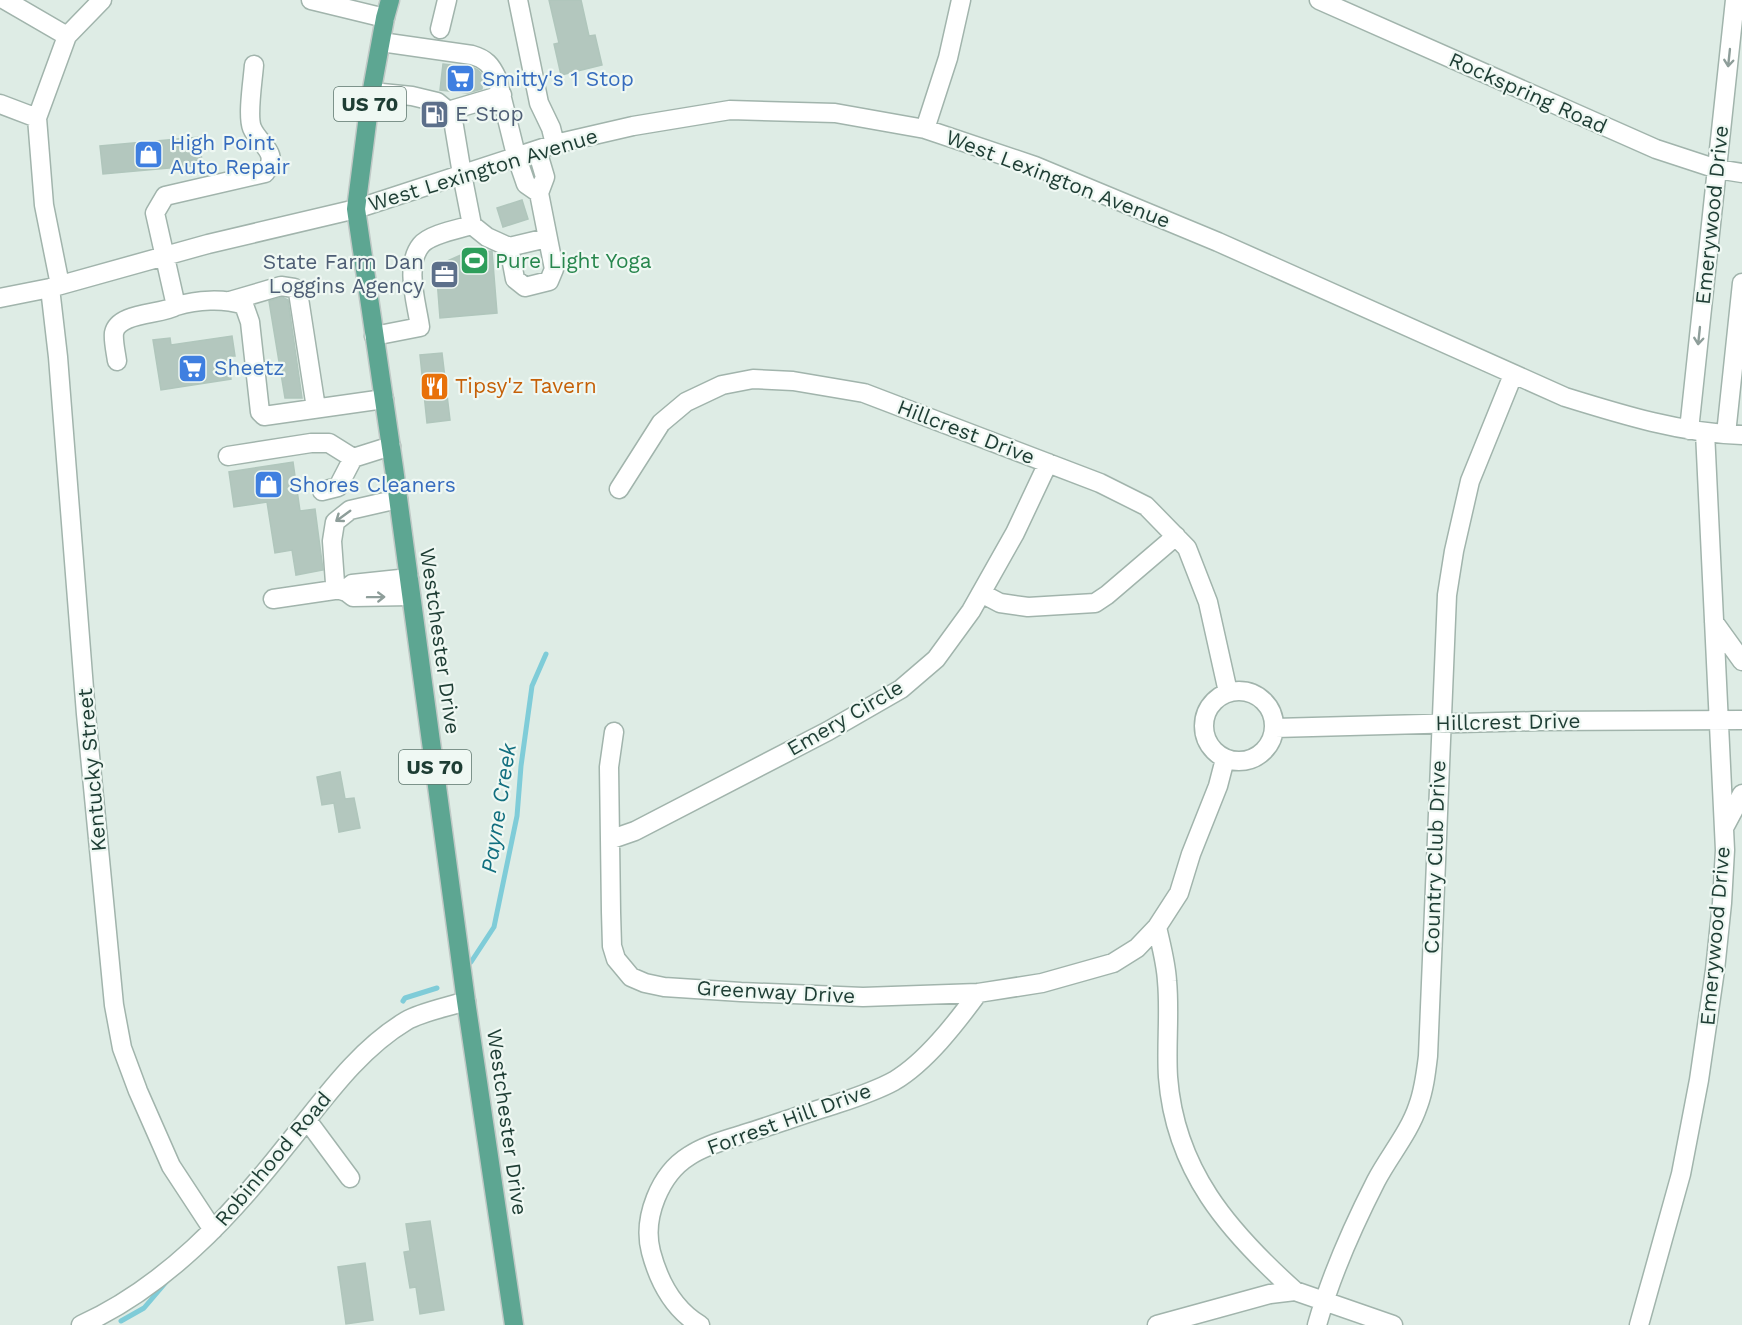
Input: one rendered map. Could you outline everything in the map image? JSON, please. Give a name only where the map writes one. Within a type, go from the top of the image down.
[{"type":"main road","name":"Westchester Drive","points":[[388,9],[372,92],[356,209],[513,1325]]},
{"type":"street","points":[[5,0],[67,36]]},
{"type":"street","points":[[0,104],[37,118],[67,36],[102,0]]},
{"type":"street","points":[[311,0],[388,9]]},
{"type":"street","points":[[440,28],[447,0]]},
{"type":"street","points":[[518,0],[539,103],[551,128],[555,144]]},
{"type":"street","points":[[925,129],[948,58],[961,0]]},
{"type":"street","name":"Rockspring Road","points":[[1319,0],[1656,149],[1717,169],[1742,173]]},
{"type":"street","name":"Emerywood Drive","points":[[1639,1325],[1681,1174],[1699,1080],[1722,903],[1724,828],[1714,622],[1697,431],[1717,169],[1736,0]]},
{"type":"street","points":[[381,42],[472,55],[484,59],[492,66],[502,95],[516,156],[526,184],[539,193]]},
{"type":"street","points":[[176,306],[155,213],[165,196],[265,173],[268,169],[271,162],[270,151],[255,135],[250,124],[254,65]]},
{"type":"street","points":[[372,92],[412,96],[437,102],[447,111],[454,126],[472,225],[487,237],[509,247],[547,238]]},
{"type":"street","points":[[447,111],[502,95]]},
{"type":"street","name":"West Lexington Avenue","points":[[0,298],[356,209],[555,144],[633,126],[730,110],[835,112],[925,129],[1035,166],[1218,242],[1565,397],[1626,416],[1697,431],[1734,434]]},
{"type":"street","name":"Kentucky Street","points":[[37,118],[44,205],[55,286],[58,357],[86,714],[114,1005],[123,1048],[138,1091],[166,1155],[213,1230]]},
{"type":"street","points":[[509,247],[515,279],[525,287],[549,281],[554,269],[539,193],[546,177],[537,150]]},
{"type":"street","points":[[374,336],[420,327],[413,276],[414,260],[422,244],[439,235],[472,225]]},
{"type":"street","name":"Emerywood Drive","points":[[1734,434],[1742,283]]},
{"type":"street","points":[[117,361],[114,332],[119,324],[132,316],[167,312],[176,306],[202,302],[230,301],[281,286],[294,288],[298,292],[316,408]]},
{"type":"street","points":[[230,301],[244,305],[250,322],[260,412],[264,416],[384,399]]},
{"type":"street","name":"Country Club Drive","points":[[1317,1325],[1324,1299],[1350,1234],[1378,1178],[1408,1130],[1419,1105],[1425,1079],[1428,1056],[1447,595],[1454,551],[1470,481],[1513,375]]},
{"type":"street","name":"Hillcrest Drive","points":[[619,489],[661,423],[686,402],[722,385],[753,379],[793,381],[864,393],[1048,462],[1100,483],[1146,506],[1187,548],[1208,602],[1228,692]]},
{"type":"street","points":[[228,456],[311,443],[329,443],[353,458]]},
{"type":"street","points":[[322,491],[338,487],[353,458],[391,446]]},
{"type":"street","name":"Emery Circle","points":[[612,839],[635,831],[798,747],[901,689],[936,659],[971,611],[1015,533],[1048,462]]},
{"type":"street","points":[[398,499],[350,510],[335,522],[332,541],[334,573],[336,583],[353,597],[411,596]]},
{"type":"street","points":[[981,593],[1011,606],[1038,607],[1095,603],[1176,536]]},
{"type":"street","points":[[273,599],[342,590],[352,584],[409,578]]},
{"type":"street","points":[[1714,622],[1742,661]]},
{"type":"street","points":[[1228,692],[1251,693],[1261,698],[1269,706],[1274,717],[1275,728],[1273,740],[1258,757],[1236,762],[1225,759],[1211,748],[1203,731],[1204,718],[1209,707],[1217,698],[1228,692]]},
{"type":"street","name":"Hillcrest Drive","points":[[1275,728],[1742,720]]},
{"type":"street","name":"Greenway Drive","points":[[614,732],[609,767],[612,946],[616,959],[631,977],[645,983],[664,987],[741,992],[852,996],[978,993],[1042,983],[1113,963],[1137,948],[1157,927],[1179,893],[1191,854],[1218,786],[1225,759]]},
{"type":"street","points":[[1724,828],[1742,794]]},
{"type":"street","points":[[1157,927],[1167,981],[1168,1077],[1173,1110],[1183,1145],[1206,1195],[1227,1223],[1264,1263],[1295,1291]]},
{"type":"street","name":"Forrest Hill Drive","points":[[700,1325],[690,1319],[675,1304],[664,1288],[650,1247],[650,1221],[655,1200],[664,1180],[688,1156],[712,1145],[859,1096],[894,1081],[923,1057],[961,1016],[978,993]]},
{"type":"street","name":"Robinhood Road","points":[[81,1325],[104,1320],[151,1285],[213,1230],[258,1181],[340,1078],[373,1045],[407,1020],[466,1001]]},
{"type":"street","points":[[307,1120],[350,1179]]},
{"type":"street","points":[[1157,1325],[1270,1294],[1295,1291],[1324,1299],[1393,1325]]},
{"type":"building","points":[[549,0],[581,0],[589,36],[595,35],[602,65],[561,75],[554,44],[559,43]]},
{"type":"building","points":[[443,64],[478,70],[483,76],[482,89],[468,93],[440,90]]},
{"type":"building","points":[[200,137],[202,165],[103,174],[100,146]]},
{"type":"building","points":[[522,200],[528,219],[503,227],[497,208]]},
{"type":"building","points":[[492,251],[497,313],[440,318],[436,266],[463,254]]},
{"type":"building","points":[[282,297],[288,300],[302,398],[285,398],[269,301]]},
{"type":"building","name":"Sheetz","points":[[232,336],[235,356],[228,356],[231,379],[161,390],[153,340],[170,338],[171,345]]},
{"type":"building","points":[[442,353],[450,420],[427,423],[420,355]]},
{"type":"building","points":[[293,462],[300,511],[315,509],[323,570],[296,575],[292,550],[275,553],[267,502],[234,507],[229,472]]},
{"type":"building","points":[[340,772],[345,799],[354,798],[360,828],[339,832],[334,803],[322,805],[317,777]]},
{"type":"building","points":[[430,1221],[444,1310],[420,1314],[416,1287],[410,1288],[404,1252],[410,1251],[406,1224]]},
{"type":"building","points":[[365,1263],[373,1320],[346,1324],[338,1267]]},
{"type":"waterway","name":"Payne Creek","points":[[471,962],[494,927],[517,816],[532,686],[546,654]]},
{"type":"waterway","name":"Payne Creek","points":[[403,1001],[405,998],[437,988]]},
{"type":"waterway","name":"Payne Creek","points":[[121,1321],[144,1308],[167,1281]]},
{"type":"place","name":"Smitty's 1 Stop","points":[[461,79]]},
{"type":"place","name":"E Stop","points":[[434,114]]},
{"type":"place","name":"High Point Auto Repair","points":[[149,155]]},
{"type":"place","name":"Pure Light Yoga","points":[[474,261]]},
{"type":"place","name":"State Farm Dan Loggins Agency","points":[[445,274]]},
{"type":"place","name":"Sheetz","points":[[193,368]]},
{"type":"place","name":"Tipsy'z Tavern","points":[[434,386]]},
{"type":"place","name":"Shores Cleaners","points":[[268,485]]}]
